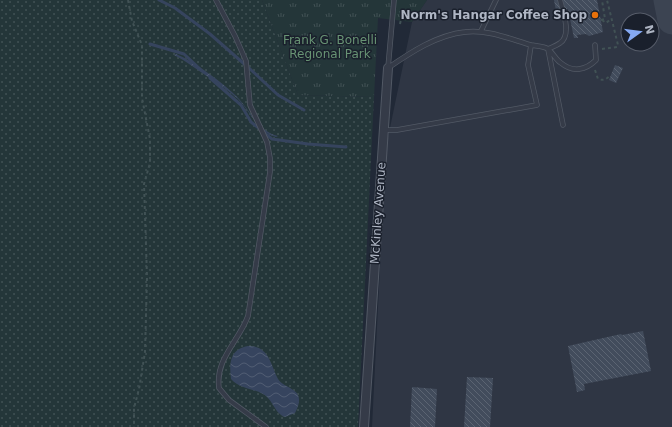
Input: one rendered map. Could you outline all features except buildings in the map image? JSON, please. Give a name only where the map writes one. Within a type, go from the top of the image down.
[{"type":"street","name":"McKinley Avenue","points":[[364,427],[388,68]]},
{"type":"lane","points":[[216,0],[246,61],[250,105],[267,142],[270,158],[270,172],[248,316],[245,326],[224,356],[220,369],[219,388],[229,400],[266,427]]},
{"type":"lane","name":"McKinley Avenue","points":[[388,68],[394,0]]},
{"type":"lane","points":[[482,31],[496,0]]},
{"type":"lane","points":[[548,49],[561,43],[565,38],[566,31],[560,0]]},
{"type":"lane","points":[[388,68],[408,54],[439,38],[465,32],[482,31],[548,49],[561,63],[572,69],[581,69],[596,60],[595,45]]},
{"type":"lane","points":[[383,130],[397,130],[537,105],[528,65],[531,45]]},
{"type":"lane","points":[[548,49],[563,125]]},
{"type":"path","points":[[128,0],[132,21],[142,46],[142,98],[150,139],[150,164],[144,184],[147,277],[146,352],[134,408],[134,427]]},
{"type":"path","points":[[602,0],[606,19],[601,20],[606,23],[611,19]]},
{"type":"path","points":[[595,51],[617,47],[618,45],[607,0]]},
{"type":"path","points":[[592,63],[598,79],[607,79],[611,75]]},
{"type":"shaded area","points":[[427,0],[672,0],[672,427],[372,427],[386,147],[412,22]]},
{"type":"green space","points":[[0,0],[262,0],[298,95],[374,97],[358,427],[0,427]]},
{"type":"green space","name":"Frank G. Bonelli Regional Park","points":[[262,0],[427,0],[412,22],[378,18],[374,97],[298,95]]},
{"type":"water","points":[[176,54],[192,62],[218,80],[242,103],[230,93],[187,62],[174,55]]},
{"type":"water","points":[[244,106],[260,126],[271,134],[278,136],[276,137],[264,131],[255,121]]},
{"type":"water","points":[[248,346],[255,347],[264,352],[280,381],[297,393],[299,398],[295,413],[285,417],[281,415],[266,396],[259,392],[242,387],[231,379],[230,368],[234,354],[237,350]]},
{"type":"waterway","points":[[159,0],[175,8],[210,34],[278,95],[304,110]]},
{"type":"waterway","points":[[150,44],[184,54],[200,69]]},
{"type":"waterway","points":[[210,78],[241,105],[251,122],[272,139],[346,147]]},
{"type":"taxiway","points":[[668,0],[672,20]]},
{"type":"place","name":"Norm's Hangar Coffee Shop","points":[[595,15]]}]
